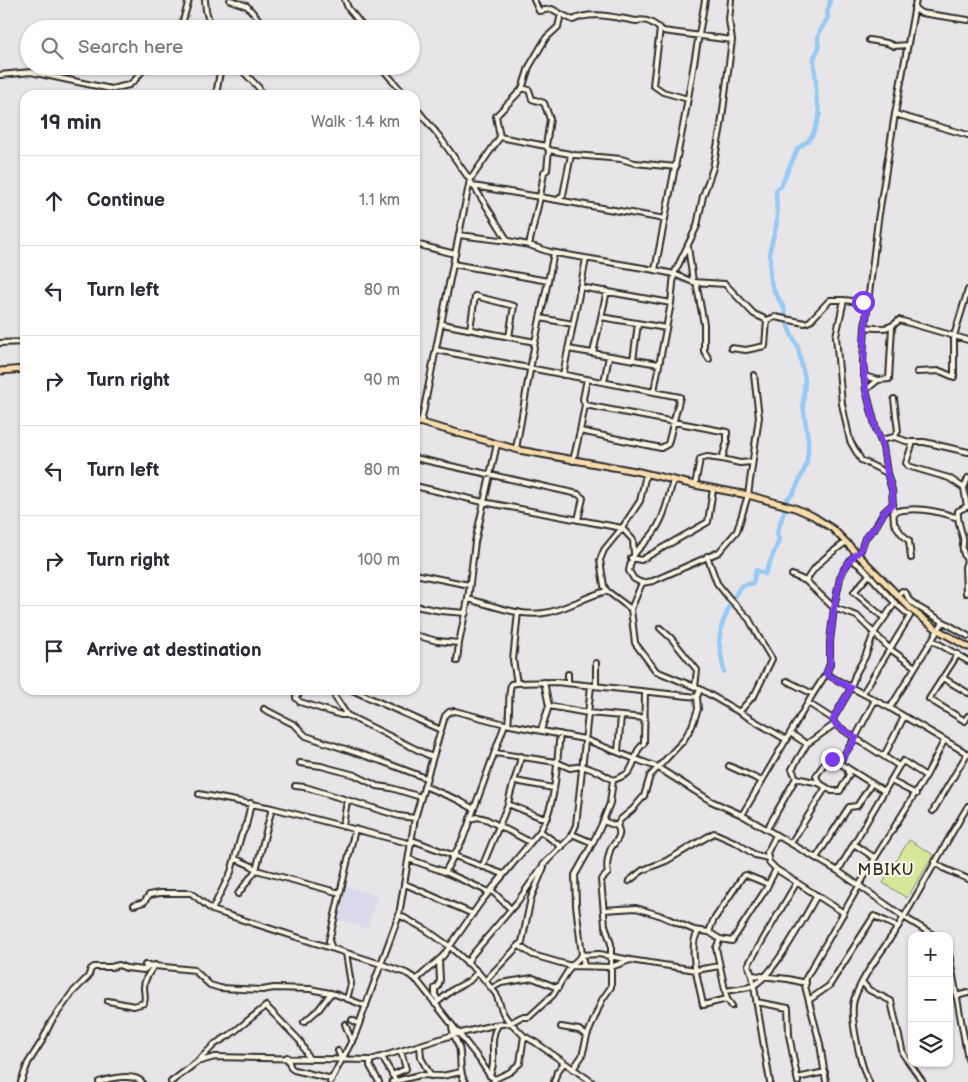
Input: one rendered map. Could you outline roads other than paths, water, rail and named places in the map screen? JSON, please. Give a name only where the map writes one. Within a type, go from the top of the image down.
[{"type":"main road","points":[[0,371],[20,369]]},
{"type":"main road","points":[[421,423],[516,449],[748,495],[781,503],[813,516],[833,529],[897,596],[938,630],[968,647]]},
{"type":"street","points":[[183,20],[189,0]]},
{"type":"street","points":[[206,0],[206,11],[209,20]]},
{"type":"street","points":[[230,0],[247,6],[259,20]]},
{"type":"street","points":[[345,0],[348,8],[358,20]]},
{"type":"street","points":[[534,0],[539,11],[552,9],[573,20],[581,16],[642,20],[655,24],[663,31],[732,40]]},
{"type":"street","points":[[655,270],[676,167],[705,0]]},
{"type":"street","points":[[654,391],[671,303],[674,274],[697,226],[703,196],[715,158],[732,40],[729,20],[732,0]]},
{"type":"street","points":[[911,558],[909,540],[901,534],[894,523],[892,490],[881,440],[866,390],[863,361],[865,327],[878,220],[916,0]]},
{"type":"street","points":[[914,8],[921,13],[968,20]]},
{"type":"street","points":[[470,180],[500,137],[496,116],[522,88],[529,67],[546,38],[558,27],[561,14]]},
{"type":"street","points":[[660,29],[653,85],[664,92],[688,99]]},
{"type":"street","points":[[868,40],[894,46],[908,45]]},
{"type":"street","points":[[0,75],[20,73]]},
{"type":"street","points":[[45,75],[111,89],[129,85],[139,75]]},
{"type":"street","points":[[217,90],[220,75]]},
{"type":"street","points":[[247,75],[260,90]]},
{"type":"street","points":[[387,75],[400,90]]},
{"type":"street","points":[[522,88],[529,90],[532,99],[544,103],[550,119],[547,170],[544,172],[530,245]]},
{"type":"street","points":[[420,114],[439,136],[470,180],[471,185],[508,241]]},
{"type":"street","points":[[895,114],[968,135]]},
{"type":"street","points":[[500,137],[571,154],[676,167]]},
{"type":"street","points":[[558,200],[563,195],[571,154]]},
{"type":"street","points":[[471,185],[665,219]]},
{"type":"street","points":[[421,423],[471,185]]},
{"type":"street","points":[[459,235],[508,241],[530,245],[554,253],[655,270],[674,274],[694,282],[725,284],[754,314],[767,320],[775,317],[804,323],[810,321],[830,300],[868,303]]},
{"type":"street","points":[[420,245],[455,254]]},
{"type":"street","points":[[688,246],[704,324],[704,351],[710,360]]},
{"type":"street","points":[[516,449],[535,342],[554,253]]},
{"type":"street","points":[[563,375],[586,259]]},
{"type":"street","points":[[454,264],[548,280]]},
{"type":"street","points":[[580,287],[671,303]]},
{"type":"street","points":[[917,372],[940,371],[954,377],[954,336],[968,290]]},
{"type":"street","points":[[593,354],[606,291]]},
{"type":"street","points":[[470,329],[475,296],[514,306],[509,337]]},
{"type":"street","points":[[844,300],[836,336],[842,404],[850,441],[861,460],[887,473]]},
{"type":"street","points":[[961,312],[968,313]]},
{"type":"street","points":[[601,317],[666,328]]},
{"type":"street","points":[[540,318],[573,324]]},
{"type":"street","points":[[731,348],[746,350],[765,346],[767,320]]},
{"type":"street","points":[[865,327],[880,329],[892,326],[899,320],[968,340]]},
{"type":"street","points":[[442,324],[535,342]]},
{"type":"street","points":[[633,360],[638,324]]},
{"type":"street","points":[[864,376],[878,380],[889,379],[892,326]]},
{"type":"street","points":[[0,343],[20,342]]},
{"type":"street","points":[[568,349],[659,364]]},
{"type":"street","points":[[436,350],[680,397],[668,444],[662,448],[580,431]]},
{"type":"street","points":[[604,382],[609,356]]},
{"type":"street","points":[[672,480],[658,527],[631,558],[629,571],[634,579],[642,583],[653,581],[718,552],[737,531],[748,495],[759,417],[754,374]]},
{"type":"street","points":[[573,461],[585,405],[583,399],[587,379]]},
{"type":"street","points":[[866,390],[878,380]]},
{"type":"street","points":[[894,399],[898,431],[894,437]]},
{"type":"street","points":[[585,405],[727,432],[727,442],[722,459]]},
{"type":"street","points":[[881,440],[894,437],[909,442],[924,442],[968,452]]},
{"type":"street","points":[[913,442],[906,463],[908,466],[949,478],[964,488]]},
{"type":"street","points":[[457,661],[466,613],[475,542],[497,444]]},
{"type":"street","points":[[694,485],[700,459],[707,457],[740,463],[752,462]]},
{"type":"street","points":[[420,459],[578,494],[583,498],[578,520]]},
{"type":"street","points":[[631,610],[607,591],[604,586],[600,560],[604,550],[640,501],[646,474]]},
{"type":"street","points":[[966,593],[966,567],[968,561],[962,551],[963,538],[958,528],[960,522],[958,511],[967,507],[964,488],[968,478]]},
{"type":"street","points":[[420,487],[483,502],[622,528],[633,540],[634,553]]},
{"type":"street","points":[[631,558],[640,560],[708,522],[714,489]]},
{"type":"street","points":[[742,815],[812,694],[826,674],[830,664],[830,641],[840,578],[851,559],[863,545],[865,538],[876,526],[884,512],[893,504]]},
{"type":"street","points":[[893,512],[906,508],[938,512],[955,518],[958,516]]},
{"type":"street","points":[[806,581],[811,572],[823,560],[846,542]]},
{"type":"street","points":[[707,556],[717,583],[750,619],[772,659],[755,694],[740,712]]},
{"type":"street","points":[[851,559],[910,616],[863,693]]},
{"type":"street","points":[[420,575],[469,585]]},
{"type":"street","points":[[792,575],[806,581],[834,608],[857,616],[890,649],[915,667]]},
{"type":"street","points":[[869,575],[854,592],[884,618]]},
{"type":"street","points":[[642,583],[631,610],[635,643],[656,671],[697,688],[787,740]]},
{"type":"street","points":[[468,599],[518,612],[543,614],[594,594],[607,591]]},
{"type":"street","points":[[897,596],[902,591],[906,593],[909,600],[918,607],[968,636]]},
{"type":"street","points":[[796,778],[792,769],[807,744],[834,721],[851,688],[854,675],[866,657],[874,633],[895,603]]},
{"type":"street","points":[[420,607],[466,613]]},
{"type":"street","points":[[517,683],[513,660],[518,612]]},
{"type":"street","points":[[890,708],[943,622]]},
{"type":"street","points":[[573,1069],[582,1056],[587,1036],[602,1000],[611,987],[611,944],[605,925],[601,880],[608,873],[610,850],[619,837],[617,826],[620,820],[644,796],[650,776],[688,734],[698,709],[697,670],[671,638],[660,628]]},
{"type":"street","points":[[420,636],[438,641],[459,643]]},
{"type":"street","points":[[932,640],[968,660]]},
{"type":"street","points":[[958,654],[929,700],[965,721],[968,716]]},
{"type":"street","points":[[596,663],[596,686]]},
{"type":"street","points":[[568,674],[568,683]]},
{"type":"street","points":[[826,674],[890,708],[968,754],[933,811]]},
{"type":"street","points":[[943,678],[968,693]]},
{"type":"street","points":[[787,681],[812,694]]},
{"type":"street","points":[[541,730],[549,706],[544,682]]},
{"type":"street","points":[[445,872],[463,839],[507,724],[511,704],[509,694],[511,684],[568,683],[697,697]]},
{"type":"street","points":[[467,963],[511,909],[544,864],[562,847],[572,834],[576,825],[591,686]]},
{"type":"street","points":[[495,753],[556,762],[570,768],[582,766],[599,772],[613,780],[627,775],[638,750],[644,743],[646,692]]},
{"type":"street","points":[[297,695],[296,698],[300,702],[341,715],[347,715],[432,757]]},
{"type":"street","points":[[334,695],[347,715]]},
{"type":"street","points":[[363,695],[441,730]]},
{"type":"street","points":[[839,763],[856,738],[875,700]]},
{"type":"street","points":[[808,703],[899,766]]},
{"type":"street","points":[[549,706],[588,713],[645,718]]},
{"type":"street","points":[[264,709],[295,725],[306,736],[426,778]]},
{"type":"street","points":[[287,1057],[291,1068],[294,1070],[331,1081],[352,1042],[399,915],[415,818],[445,716],[449,712],[455,711],[507,724],[584,739],[657,767],[711,801],[742,815],[860,884],[904,917],[928,932]]},
{"type":"street","points":[[618,751],[621,716]]},
{"type":"street","points":[[884,756],[904,717]]},
{"type":"street","points":[[790,733],[807,744]]},
{"type":"street","points":[[416,980],[439,960],[503,874],[540,831],[548,817],[560,734]]},
{"type":"street","points":[[826,1082],[806,978],[875,858],[916,794],[944,740]]},
{"type":"street","points":[[482,867],[508,804],[511,788],[515,781],[522,756]]},
{"type":"street","points":[[818,783],[816,776],[826,761],[832,759],[884,791]]},
{"type":"street","points":[[838,871],[903,761],[926,776]]},
{"type":"street","points":[[300,763],[321,766],[355,775],[377,786],[421,797]]},
{"type":"street","points":[[729,766],[762,781]]},
{"type":"street","points":[[796,778],[818,783],[832,791],[840,791],[849,775],[846,767]]},
{"type":"street","points":[[767,829],[796,778]]},
{"type":"street","points":[[584,966],[576,905],[575,875],[603,821],[610,803],[613,780]]},
{"type":"street","points":[[515,781],[553,788]]},
{"type":"street","points":[[891,781],[916,794]]},
{"type":"street","points":[[816,858],[848,807],[857,806],[872,783]]},
{"type":"street","points":[[295,786],[305,787],[399,816],[415,818]]},
{"type":"street","points":[[424,786],[474,809]]},
{"type":"street","points":[[791,843],[826,787]]},
{"type":"street","points":[[199,794],[251,803],[412,842],[503,874]]},
{"type":"street","points":[[343,825],[347,801]]},
{"type":"street","points":[[212,910],[227,883],[236,859],[251,803]]},
{"type":"street","points":[[508,804],[540,817],[548,817]]},
{"type":"street","points":[[869,1082],[863,1070],[853,1013],[854,1000],[968,806]]},
{"type":"street","points":[[238,894],[256,870],[272,808]]},
{"type":"street","points":[[470,820],[482,817],[530,842]]},
{"type":"street","points":[[603,821],[617,826]]},
{"type":"street","points":[[333,948],[329,941],[355,829]]},
{"type":"street","points":[[540,831],[562,847]]},
{"type":"street","points":[[628,881],[643,870],[666,861],[714,833],[737,843],[755,855],[768,858]]},
{"type":"street","points":[[572,834],[593,843]]},
{"type":"street","points":[[776,835],[767,853],[769,862],[776,869],[844,913]]},
{"type":"street","points":[[854,844],[875,858]]},
{"type":"street","points":[[236,859],[252,866],[256,870],[340,894]]},
{"type":"street","points":[[409,859],[490,891],[511,909]]},
{"type":"street","points":[[934,862],[968,879]]},
{"type":"street","points":[[486,980],[522,942],[531,898],[541,877],[544,864]]},
{"type":"street","points":[[604,910],[636,908],[699,931],[709,932],[720,939],[732,941],[776,869]]},
{"type":"street","points":[[709,932],[713,921],[743,876],[746,874],[768,884]]},
{"type":"street","points":[[770,1082],[752,975],[748,965],[796,882]]},
{"type":"street","points":[[405,884],[473,914]]},
{"type":"street","points":[[134,905],[144,902],[149,895],[160,893],[191,894],[212,910],[406,972],[437,1002],[451,1022],[456,1034],[461,1072],[465,1082]]},
{"type":"street","points":[[726,990],[754,986],[765,975],[775,964],[818,895]]},
{"type":"street","points":[[399,915],[425,929],[449,946],[478,972],[492,988],[503,1013],[510,1023],[524,1036],[592,1082]]},
{"type":"street","points":[[809,1000],[829,986],[874,916],[898,927]]},
{"type":"street","points":[[699,931],[696,932],[694,942],[696,970],[703,1004],[727,999]]},
{"type":"street","points":[[720,939],[716,948],[727,999],[732,1006]]},
{"type":"street","points":[[518,945],[533,955],[571,966],[611,967],[630,960]]},
{"type":"street","points":[[346,952],[351,984],[348,999]]},
{"type":"street","points":[[197,1062],[215,1057],[370,1060],[456,1034],[510,1023],[521,1017],[529,1017],[553,995],[571,966],[582,955],[612,955],[630,960],[696,970],[720,966]]},
{"type":"street","points":[[437,1002],[435,988],[438,987],[440,980],[439,960]]},
{"type":"street","points":[[21,1082],[28,1063],[51,1022],[72,993],[88,977],[91,969],[94,967],[111,967],[119,964],[126,968],[144,970],[153,965]]},
{"type":"street","points":[[145,965],[194,970],[210,985],[220,988],[262,990],[274,988],[310,989],[331,993],[366,1006]]},
{"type":"street","points":[[108,1001],[134,1006],[144,1003],[146,1000],[144,986],[153,965]]},
{"type":"street","points":[[437,1002],[454,989],[469,981],[478,972]]},
{"type":"street","points":[[752,975],[765,975],[806,983]]},
{"type":"street","points":[[953,977],[968,1060]]},
{"type":"street","points":[[492,988],[501,983],[533,978],[558,988]]},
{"type":"street","points":[[863,983],[869,990],[891,1001],[903,1054],[923,1082]]},
{"type":"street","points":[[304,1022],[319,1009],[331,993]]},
{"type":"street","points":[[956,996],[968,993]]},
{"type":"street","points":[[756,1002],[788,1008],[789,1035],[798,1080],[825,1072]]},
{"type":"street","points":[[171,1082],[197,1062],[215,1044],[230,1035],[266,1006],[300,1041],[309,1059]]},
{"type":"street","points":[[352,1020],[359,1024]]},
{"type":"street","points":[[345,1024],[352,1042]]},
{"type":"street","points":[[490,1076],[493,1064],[492,1049],[495,1030],[498,1025]]},
{"type":"street","points":[[561,1027],[579,1030],[587,1036]]},
{"type":"street","points":[[456,1034],[479,1059],[494,1081],[510,1072],[520,1063],[524,1036]]},
{"type":"street","points":[[420,1045],[420,1058],[430,1076]]},
{"type":"street","points":[[338,1051],[342,1060]]},
{"type":"street","points":[[392,1074],[406,1069],[402,1051]]},
{"type":"street","points":[[382,1056],[394,1081],[420,1075],[442,1076],[461,1072]]},
{"type":"street","points":[[370,1060],[370,1066],[379,1082]]},
{"type":"street","points":[[554,1082],[557,1072],[564,1063]]},
{"type":"street","points":[[99,1082],[128,1076],[142,1082]]},
{"type":"street","points":[[175,1082],[177,1077]]},
{"type":"waterway","points":[[787,499],[793,494],[806,466],[808,439],[803,405],[805,380],[798,348],[788,327],[784,308],[773,289],[770,278],[770,249],[776,227],[776,190],[781,186],[798,148],[808,141],[813,134],[820,114],[816,97],[814,58],[819,47],[818,38],[820,31],[828,17],[827,11],[830,0]]},
{"type":"waterway","points":[[724,672],[719,642],[722,624],[732,600],[741,586],[753,583],[756,570],[765,574],[779,540],[777,533],[785,508]]},
{"type":"district","name":"MBIKU","points":[[886,869]]}]
